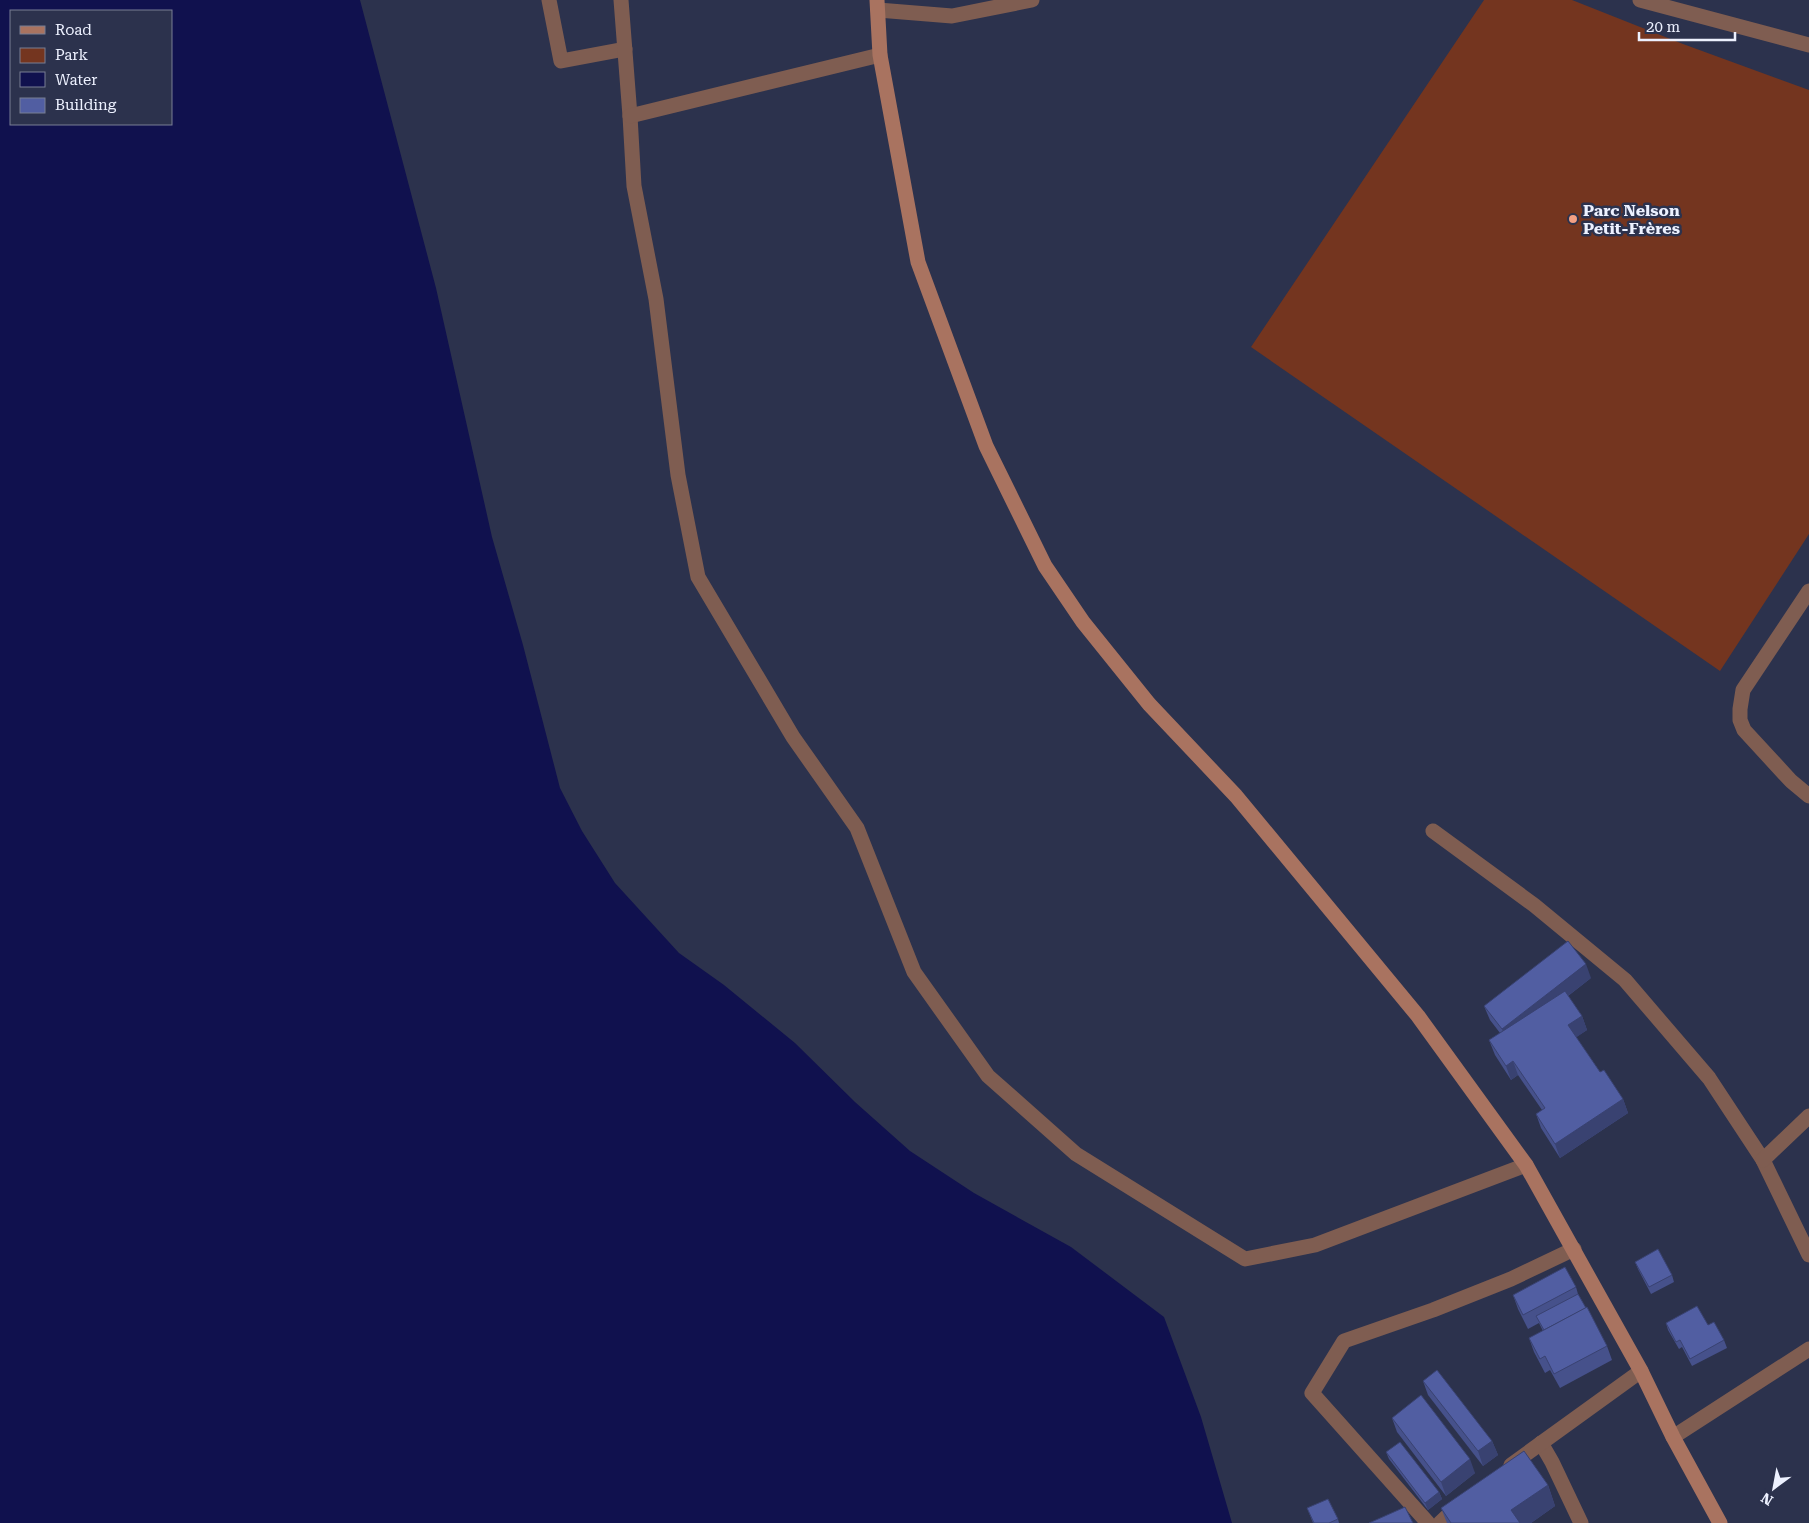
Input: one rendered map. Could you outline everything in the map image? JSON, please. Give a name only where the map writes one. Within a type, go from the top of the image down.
[{"type":"main road","points":[[877,5],[880,55],[918,262],[986,446],[1045,566],[1083,622],[1149,704],[1236,796],[1418,1016],[1526,1166],[1641,1371],[1673,1437],[1720,1523]]},
{"type":"street","points":[[548,0],[561,61],[625,49]]},
{"type":"street","points":[[621,0],[634,186],[656,300],[678,475],[698,577],[793,737],[857,828],[914,972],[988,1076],[1076,1154],[1245,1259],[1315,1245],[1526,1166]]},
{"type":"street","points":[[877,5],[952,16],[1032,0]]},
{"type":"street","points":[[1640,0],[1809,45]]},
{"type":"street","points":[[630,116],[880,55]]},
{"type":"street","points":[[1809,591],[1744,690],[1740,709],[1740,720],[1744,730],[1791,781],[1809,796]]},
{"type":"street","points":[[1433,831],[1534,905],[1624,980],[1709,1078],[1763,1160],[1809,1255]]},
{"type":"street","points":[[1763,1160],[1809,1116]]},
{"type":"street","points":[[1428,1523],[1312,1393],[1344,1342],[1511,1279],[1574,1249]]},
{"type":"street","points":[[1673,1437],[1809,1349]]},
{"type":"street","points":[[1502,1471],[1641,1371]]},
{"type":"street","points":[[1541,1443],[1581,1523]]},
{"type":"street","points":[[1440,1523],[1472,1494]]},
{"type":"green space","name":"Parc Nelson Petit-Frères","points":[[1484,0],[1572,0],[1683,44],[1809,90],[1809,534],[1720,671],[1251,347]]},
{"type":"water","points":[[0,0],[360,0],[436,288],[492,537],[523,645],[560,788],[582,831],[615,883],[679,953],[724,985],[795,1043],[855,1102],[910,1151],[974,1193],[1071,1247],[1164,1317],[1201,1417],[1232,1523],[0,1523]]},
{"type":"building","points":[[1568,941],[1586,964],[1502,1029],[1484,1006]]},
{"type":"building","points":[[1565,991],[1582,1016],[1568,1025],[1600,1072],[1604,1070],[1623,1099],[1555,1144],[1536,1114],[1545,1108],[1513,1061],[1506,1066],[1489,1040]]},
{"type":"building","points":[[1658,1249],[1672,1275],[1649,1287],[1635,1262]]},
{"type":"building","points":[[1565,1267],[1576,1287],[1523,1315],[1513,1295]]},
{"type":"building","points":[[1578,1294],[1586,1308],[1544,1330],[1536,1316]]},
{"type":"building","points":[[1697,1306],[1708,1325],[1714,1322],[1724,1340],[1690,1359],[1680,1340],[1676,1342],[1666,1323]]},
{"type":"building","points":[[1587,1307],[1607,1346],[1554,1374],[1545,1356],[1540,1359],[1529,1338]]},
{"type":"building","points":[[1437,1370],[1492,1441],[1478,1451],[1423,1381]]},
{"type":"building","points":[[1421,1395],[1470,1459],[1441,1482],[1392,1418]]},
{"type":"building","points":[[1400,1442],[1439,1492],[1425,1503],[1386,1452]]},
{"type":"building","points":[[1524,1451],[1548,1485],[1511,1510],[1520,1523],[1451,1523],[1441,1508]]},
{"type":"building","points":[[1328,1499],[1338,1519],[1329,1523],[1314,1523],[1307,1508]]},
{"type":"building","points":[[1405,1507],[1413,1523],[1369,1523]]},
{"type":"place","name":"Parc Nelson Petit-Frères","points":[[1573,219]]}]
